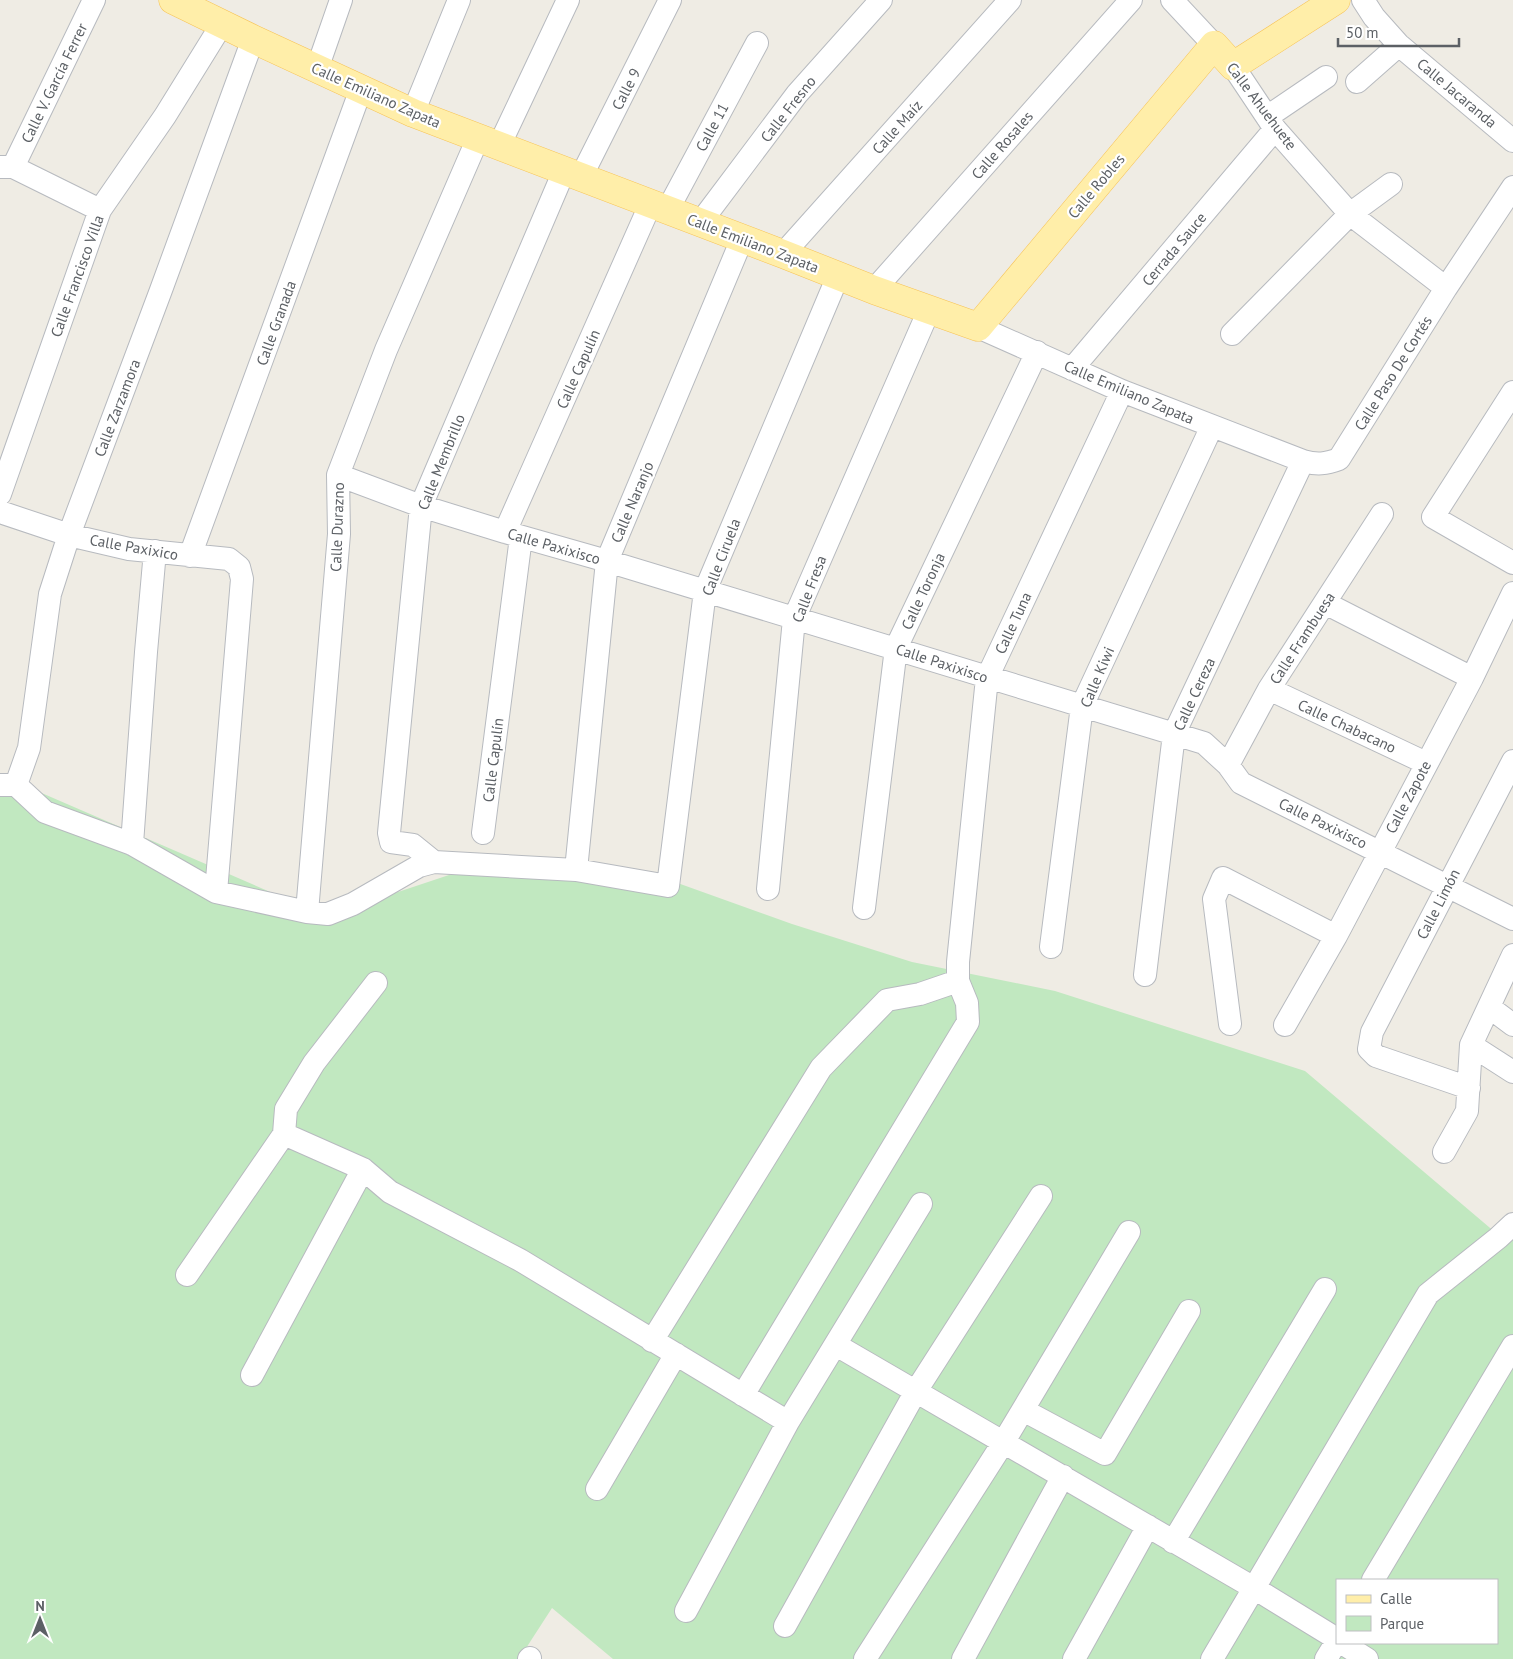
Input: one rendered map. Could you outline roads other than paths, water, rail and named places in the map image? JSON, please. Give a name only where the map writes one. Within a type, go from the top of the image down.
[{"type":"main road","name":"Calle Emiliano Zapata","points":[[173,0],[213,13],[253,39],[413,113],[874,290],[978,327]]},
{"type":"main road","points":[[1233,66],[1336,0]]},
{"type":"main road","name":"Calle Ahuehuete","points":[[1214,45],[1233,66]]},
{"type":"main road","name":"Calle Robles","points":[[978,327],[1214,45]]},
{"type":"street","name":"Calle V. García Ferrer","points":[[6,167],[94,0]]},
{"type":"street","points":[[317,69],[341,0]]},
{"type":"street","points":[[413,113],[459,0]]},
{"type":"street","name":"Calle Durazno","points":[[307,912],[339,534],[338,475],[386,350],[488,142],[568,0]]},
{"type":"street","name":"Calle 9","points":[[573,174],[670,0]]},
{"type":"street","name":"Calle Fresno","points":[[700,223],[797,94],[881,0]]},
{"type":"street","name":"Calle Maíz","points":[[783,254],[1010,0]]},
{"type":"street","name":"Calle Rosales","points":[[874,290],[1130,0]]},
{"type":"street","name":"Calle Ahuehuete","points":[[1172,0],[1214,45]]},
{"type":"street","name":"Calle Jacaranda","points":[[1363,0],[1374,17],[1399,45],[1513,141]]},
{"type":"street","name":"Calle Francisco Villa","points":[[0,494],[100,210],[165,116],[213,13]]},
{"type":"street","name":"Calle Zarzamora","points":[[8,785],[29,748],[50,594],[69,535],[158,300],[253,39]]},
{"type":"street","name":"Calle 11","points":[[658,208],[757,43]]},
{"type":"street","points":[[1357,82],[1399,45]]},
{"type":"street","name":"Calle Ahuehuete","points":[[1233,66],[1271,123],[1350,214],[1446,288]]},
{"type":"street","name":"Cerrada Sauce","points":[[1072,370],[1271,123],[1326,77]]},
{"type":"street","name":"Calle Granada","points":[[190,556],[361,89]]},
{"type":"street","points":[[6,167],[100,210]]},
{"type":"street","name":"Calle Membrillo","points":[[434,862],[413,845],[391,842],[389,833],[420,506],[573,174]]},
{"type":"street","points":[[1232,334],[1350,214],[1391,184]]},
{"type":"street","name":"Calle Paso De Cortés","points":[[1339,459],[1446,288],[1513,186]]},
{"type":"street","name":"Calle Capulín","points":[[483,833],[513,535],[658,208]]},
{"type":"street","name":"Calle Naranjo","points":[[576,870],[607,561],[742,239]]},
{"type":"street","name":"Calle Ciruela","points":[[576,870],[668,886],[705,591],[838,276]]},
{"type":"street","name":"Calle Fresa","points":[[768,889],[794,619],[929,310]]},
{"type":"street","name":"Calle Emiliano Zapata","points":[[978,327],[1122,392],[1303,461],[1314,465],[1326,464],[1339,459]]},
{"type":"street","name":"Calle Toronja","points":[[864,908],[896,648],[1037,352]]},
{"type":"street","name":"Calle Tuna","points":[[958,972],[987,678],[1122,392]]},
{"type":"street","points":[[1513,392],[1434,517],[1513,562]]},
{"type":"street","name":"Calle Kiwi","points":[[1052,948],[1082,706],[1212,426]]},
{"type":"street","name":"Calle Cereza","points":[[1144,975],[1174,734],[1303,461]]},
{"type":"street","name":"Calle Paxixisco","points":[[338,475],[420,506],[513,535],[607,561],[1204,743],[1228,766],[1241,783],[1513,919]]},
{"type":"street","name":"Calle Paxixico","points":[[0,512],[69,535],[129,549],[229,559],[239,567],[242,579],[216,892]]},
{"type":"street","name":"Calle Frambuesa","points":[[1228,766],[1269,689],[1382,514]]},
{"type":"street","points":[[132,844],[155,551]]},
{"type":"street","name":"Calle Zapote","points":[[1285,1025],[1336,936],[1379,851],[1472,678],[1513,593]]},
{"type":"street","points":[[1325,603],[1472,678]]},
{"type":"street","name":"Calle Chabacano","points":[[1269,689],[1426,763]]},
{"type":"street","name":"Calle Limón","points":[[1469,1088],[1376,1056],[1369,1049],[1372,1032],[1513,761]]},
{"type":"street","points":[[8,785],[45,812],[132,844],[216,892],[307,912],[328,914],[353,904],[419,866],[434,862],[576,870]]},
{"type":"street","points":[[1230,1024],[1214,899],[1223,878],[1336,936]]},
{"type":"street","points":[[1444,1152],[1467,1111],[1471,1045],[1513,955]]},
{"type":"street","points":[[652,1341],[821,1068],[887,1000],[920,994],[958,972],[966,1003],[968,1022],[743,1396]]},
{"type":"street","points":[[187,1275],[284,1134],[286,1109],[310,1070],[376,983]]},
{"type":"street","points":[[1489,1007],[1513,1025]]},
{"type":"street","points":[[1471,1045],[1513,1072]]},
{"type":"street","points":[[284,1134],[363,1169],[390,1192],[520,1260],[788,1422]]},
{"type":"street","points":[[252,1374],[363,1169]]},
{"type":"street","points":[[785,1626],[916,1391],[1041,1196]]},
{"type":"street","points":[[686,1611],[788,1422],[921,1204]]},
{"type":"street","points":[[1212,1659],[1428,1294],[1513,1224]]},
{"type":"street","points":[[865,1659],[1003,1443],[1129,1232]]},
{"type":"street","points":[[1172,1542],[1325,1289]]},
{"type":"street","points":[[1023,1410],[1105,1454],[1189,1311]]},
{"type":"street","points":[[836,1345],[1254,1588],[1336,1639]]},
{"type":"street","points":[[1374,1579],[1513,1346]]},
{"type":"street","points":[[596,1489],[676,1354]]},
{"type":"street","points":[[963,1659],[1063,1476]]},
{"type":"street","points":[[1074,1659],[1148,1526]]},
{"type":"street","points":[[1326,1659],[1336,1642]]},
{"type":"street","points":[[1344,1644],[1367,1659]]}]
